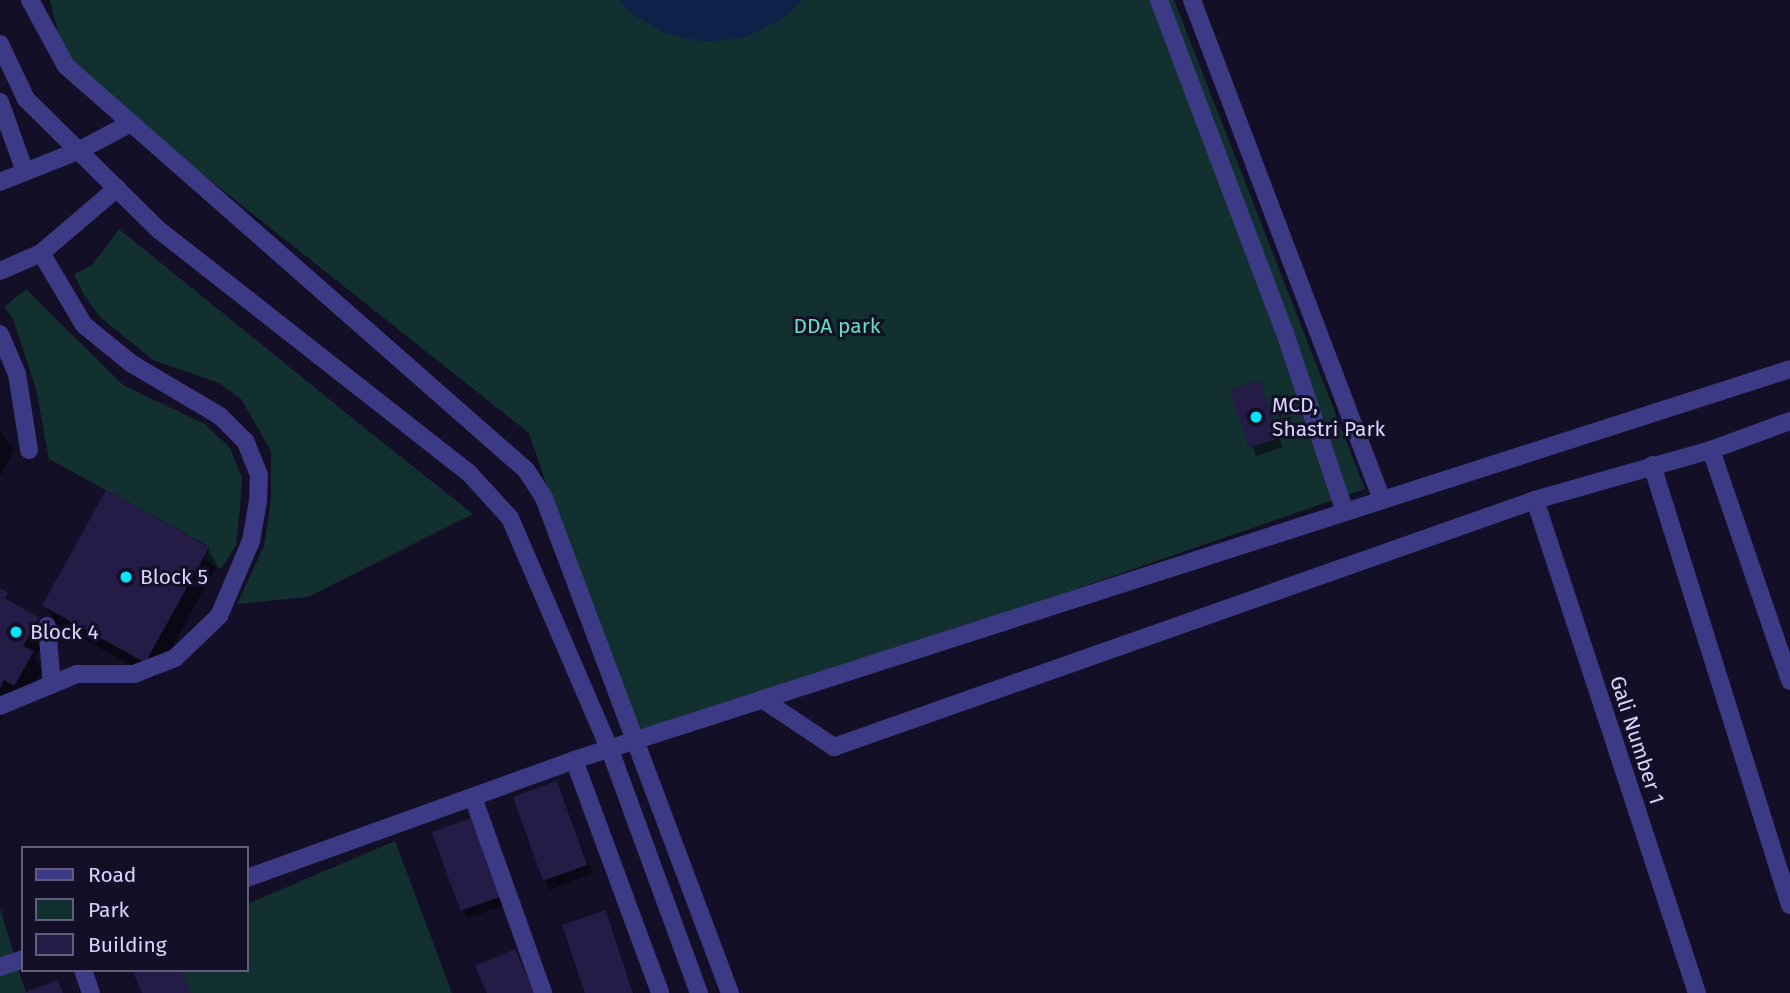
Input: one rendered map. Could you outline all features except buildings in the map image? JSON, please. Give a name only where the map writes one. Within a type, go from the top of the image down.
[{"type":"street","points":[[30,0],[66,66],[526,470],[544,498],[633,742],[730,993]]},
{"type":"street","points":[[1159,0],[1284,330],[1345,512]]},
{"type":"street","points":[[1192,0],[1382,500]]},
{"type":"street","points":[[0,44],[26,99],[117,188],[246,302],[469,473],[510,519],[610,750],[699,993]]},
{"type":"street","points":[[0,102],[24,172]]},
{"type":"street","points":[[0,182],[78,151],[131,123]]},
{"type":"street","points":[[0,271],[41,253],[117,188]]},
{"type":"street","points":[[0,706],[77,674],[134,674],[175,659],[199,640],[219,616],[239,576],[251,541],[259,475],[245,441],[220,416],[132,364],[85,326],[41,253]]},
{"type":"street","points":[[0,334],[17,374],[29,450]]},
{"type":"street","points":[[248,878],[574,761],[1790,369]]},
{"type":"street","points":[[762,699],[834,747],[1535,500],[1711,450],[1790,421]]},
{"type":"street","points":[[1711,450],[1790,681]]},
{"type":"street","points":[[1652,465],[1790,905]]},
{"type":"street","name":"Gali Number 1","points":[[1535,500],[1697,993]]},
{"type":"street","points":[[47,626],[52,685]]},
{"type":"street","points":[[574,761],[660,993]]},
{"type":"street","points":[[473,797],[543,993]]},
{"type":"street","points":[[0,967],[21,960]]},
{"type":"street","points":[[84,972],[91,993]]},
{"type":"green space","name":"DDA park","points":[[50,0],[1174,0],[1365,489],[633,742],[529,433],[66,66]]},
{"type":"green space","points":[[119,229],[473,514],[308,597],[237,604],[264,546],[271,499],[271,451],[241,399],[219,383],[153,360],[100,317],[84,295],[74,274],[92,265]]},
{"type":"green space","points":[[26,289],[123,385],[205,424],[230,448],[242,477],[241,497],[236,546],[221,569],[205,560],[210,547],[49,459],[36,389],[13,319],[4,307]]},
{"type":"green space","points":[[395,841],[452,993],[189,993],[182,972],[248,972],[248,904]]},
{"type":"green space","points":[[0,908],[16,961],[26,993],[0,993]]},
{"type":"water","points":[[619,0],[802,0],[782,19],[746,37],[706,42],[667,34],[632,14]]},
{"type":"place","name":"MCD, Shastri Park","points":[[1256,417]]},
{"type":"place","name":"Block 5","points":[[126,577]]},
{"type":"place","name":"Block 4","points":[[16,632]]}]
